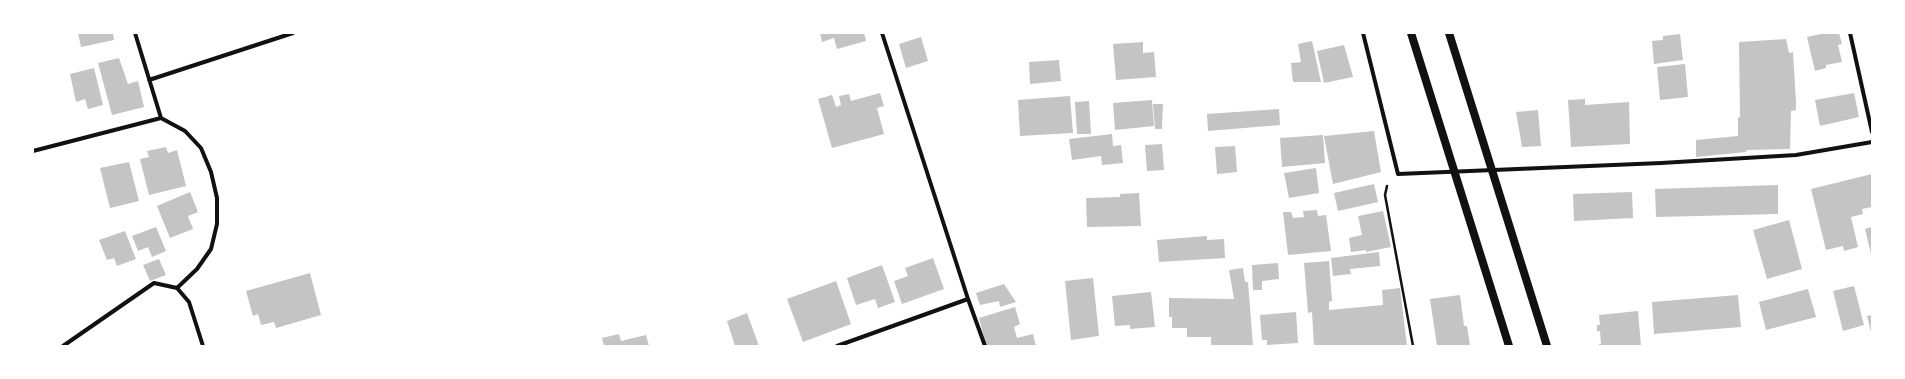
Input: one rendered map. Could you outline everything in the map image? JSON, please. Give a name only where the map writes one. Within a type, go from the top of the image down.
[{"type":"main road","points":[[1411,33],[1509,346]]},
{"type":"main road","points":[[1449,33],[1547,346]]},
{"type":"street","points":[[135,33],[161,118],[185,132],[200,148],[211,172],[217,198],[217,224],[211,249],[197,269],[177,288]]},
{"type":"street","points":[[149,80],[294,33]]},
{"type":"street","points":[[882,33],[968,299],[985,346]]},
{"type":"street","points":[[1364,33],[1398,174],[1661,163],[1796,155],[1872,142]]},
{"type":"street","points":[[1850,33],[1872,132]]},
{"type":"street","points":[[33,151],[161,118]]},
{"type":"street","points":[[63,346],[154,283],[177,288],[190,302],[203,346]]},
{"type":"street","points":[[837,346],[968,299]]},
{"type":"path","points":[[1398,174],[1388,182],[1385,194],[1413,346]]},
{"type":"building","points":[[78,33],[113,33],[114,40],[81,47]]},
{"type":"building","points":[[820,33],[864,33],[866,41],[837,49],[834,38],[822,42]]},
{"type":"building","points":[[1825,33],[1839,33],[1842,44],[1838,45],[1842,62],[1826,65],[1826,68],[1815,71],[1807,37]]},
{"type":"building","points":[[1680,34],[1683,60],[1654,64],[1652,41],[1663,40],[1663,36]]},
{"type":"building","points":[[921,37],[928,61],[906,68],[899,44]]},
{"type":"building","points":[[1786,39],[1789,53],[1793,52],[1796,102],[1796,110],[1791,111],[1790,149],[1747,150],[1746,152],[1696,157],[1696,140],[1738,136],[1738,118],[1740,117],[1739,42]]},
{"type":"building","points":[[1312,41],[1321,82],[1293,82],[1291,63],[1301,62],[1298,44]]},
{"type":"building","points":[[1143,42],[1143,53],[1154,52],[1156,77],[1116,80],[1113,44]]},
{"type":"building","points":[[1344,45],[1353,77],[1324,83],[1317,51]]},
{"type":"building","points":[[119,58],[128,84],[138,81],[144,107],[112,115],[98,63]]},
{"type":"building","points":[[1059,60],[1061,81],[1030,84],[1029,62]]},
{"type":"building","points":[[1685,64],[1688,97],[1660,100],[1657,67]]},
{"type":"building","points":[[94,68],[103,105],[88,109],[85,99],[76,102],[70,74]]},
{"type":"building","points":[[880,93],[884,106],[877,108],[884,134],[832,148],[818,99],[832,95],[836,107],[841,105],[839,96],[849,94],[851,101]]},
{"type":"building","points":[[1854,93],[1859,117],[1820,126],[1815,100]]},
{"type":"building","points":[[1070,96],[1073,133],[1020,136],[1018,100]]},
{"type":"building","points":[[1585,99],[1585,105],[1629,102],[1630,144],[1571,147],[1568,100]]},
{"type":"building","points":[[1152,100],[1154,126],[1115,130],[1113,103]]},
{"type":"building","points":[[1089,101],[1091,134],[1077,134],[1075,102]]},
{"type":"building","points":[[1153,104],[1163,104],[1162,129],[1155,129]]},
{"type":"building","points":[[1279,109],[1280,125],[1208,131],[1207,114]]},
{"type":"building","points":[[1538,110],[1541,146],[1522,147],[1516,112]]},
{"type":"building","points":[[1374,131],[1381,172],[1333,184],[1324,136]]},
{"type":"building","points":[[1112,134],[1113,146],[1121,145],[1123,163],[1102,165],[1101,156],[1072,160],[1069,139]]},
{"type":"building","points":[[1323,135],[1325,163],[1282,167],[1280,138]]},
{"type":"building","points":[[1162,144],[1164,170],[1147,171],[1145,145]]},
{"type":"building","points":[[1235,146],[1237,172],[1217,174],[1215,147]]},
{"type":"building","points":[[166,147],[168,153],[177,150],[186,186],[149,195],[140,159],[149,157],[147,151]]},
{"type":"building","points":[[129,162],[139,201],[110,208],[100,168]]},
{"type":"building","points":[[1316,168],[1319,193],[1289,198],[1284,173]]},
{"type":"building","points":[[1872,174],[1872,207],[1862,209],[1863,214],[1851,217],[1858,247],[1844,251],[1843,246],[1826,250],[1811,189]]},
{"type":"building","points":[[1374,184],[1378,202],[1338,211],[1334,193]]},
{"type":"building","points":[[1778,185],[1778,214],[1656,217],[1655,189]]},
{"type":"building","points":[[190,192],[198,212],[188,216],[193,229],[170,238],[157,206]]},
{"type":"building","points":[[1632,192],[1633,218],[1574,221],[1573,194]]},
{"type":"building","points":[[1139,193],[1141,226],[1087,227],[1086,198],[1120,197],[1120,194]]},
{"type":"building","points":[[1317,210],[1318,216],[1326,215],[1331,251],[1288,255],[1283,212],[1291,212],[1293,218],[1304,217],[1303,211]]},
{"type":"building","points":[[1383,211],[1391,247],[1366,252],[1366,250],[1351,252],[1349,238],[1362,235],[1358,216]]},
{"type":"building","points":[[1789,220],[1802,269],[1767,279],[1753,230]]},
{"type":"building","points":[[156,227],[166,251],[152,257],[148,247],[138,251],[132,236]]},
{"type":"building","points":[[1872,227],[1872,254],[1871,254],[1865,229]]},
{"type":"building","points":[[125,231],[136,259],[117,266],[114,258],[107,260],[99,240]]},
{"type":"building","points":[[1207,236],[1207,240],[1224,239],[1225,258],[1159,262],[1157,240]]},
{"type":"building","points":[[1379,252],[1380,266],[1350,269],[1351,274],[1333,276],[1331,258]]},
{"type":"building","points":[[933,258],[944,289],[902,304],[894,281],[908,276],[905,268]]},
{"type":"building","points":[[159,259],[166,275],[150,281],[143,265]]},
{"type":"building","points":[[1329,261],[1332,301],[1329,302],[1329,310],[1383,305],[1382,290],[1400,288],[1407,346],[1314,346],[1312,312],[1308,313],[1304,263]]},
{"type":"building","points":[[1278,263],[1279,279],[1262,281],[1262,290],[1253,290],[1252,265]]},
{"type":"building","points":[[882,265],[895,302],[878,308],[875,299],[856,305],[847,278]]},
{"type":"building","points":[[1243,268],[1245,282],[1248,282],[1253,346],[1211,346],[1211,337],[1187,337],[1187,328],[1172,328],[1172,317],[1169,317],[1169,298],[1234,299],[1229,270]]},
{"type":"building","points":[[310,273],[321,315],[276,328],[274,322],[261,325],[258,314],[253,316],[246,291]]},
{"type":"building","points":[[1093,278],[1099,336],[1071,340],[1065,281]]},
{"type":"building","points":[[836,281],[851,324],[803,342],[787,299]]},
{"type":"building","points":[[1004,284],[1016,302],[1000,307],[999,301],[980,305],[976,293]]},
{"type":"building","points":[[1854,286],[1864,325],[1843,331],[1833,291]]},
{"type":"building","points":[[1808,289],[1816,317],[1766,330],[1759,302]]},
{"type":"building","points":[[1151,292],[1155,327],[1130,329],[1130,325],[1115,326],[1112,296]]},
{"type":"building","points":[[1460,295],[1464,326],[1467,326],[1470,346],[1437,346],[1430,299]]},
{"type":"building","points":[[1738,295],[1741,327],[1654,334],[1652,302]]},
{"type":"building","points":[[1015,307],[1020,324],[1014,327],[1017,338],[1033,334],[1036,346],[986,346],[979,318]]},
{"type":"building","points":[[1638,311],[1641,346],[1599,346],[1599,344],[1601,344],[1600,331],[1597,331],[1597,325],[1600,325],[1599,315]]},
{"type":"building","points":[[1296,312],[1298,343],[1267,345],[1267,340],[1262,340],[1260,315]]},
{"type":"building","points":[[747,313],[759,346],[735,346],[727,321]]},
{"type":"building","points":[[1872,315],[1872,331],[1871,332],[1867,316]]},
{"type":"building","points":[[619,334],[621,341],[646,335],[649,346],[604,346],[602,338]]}]
